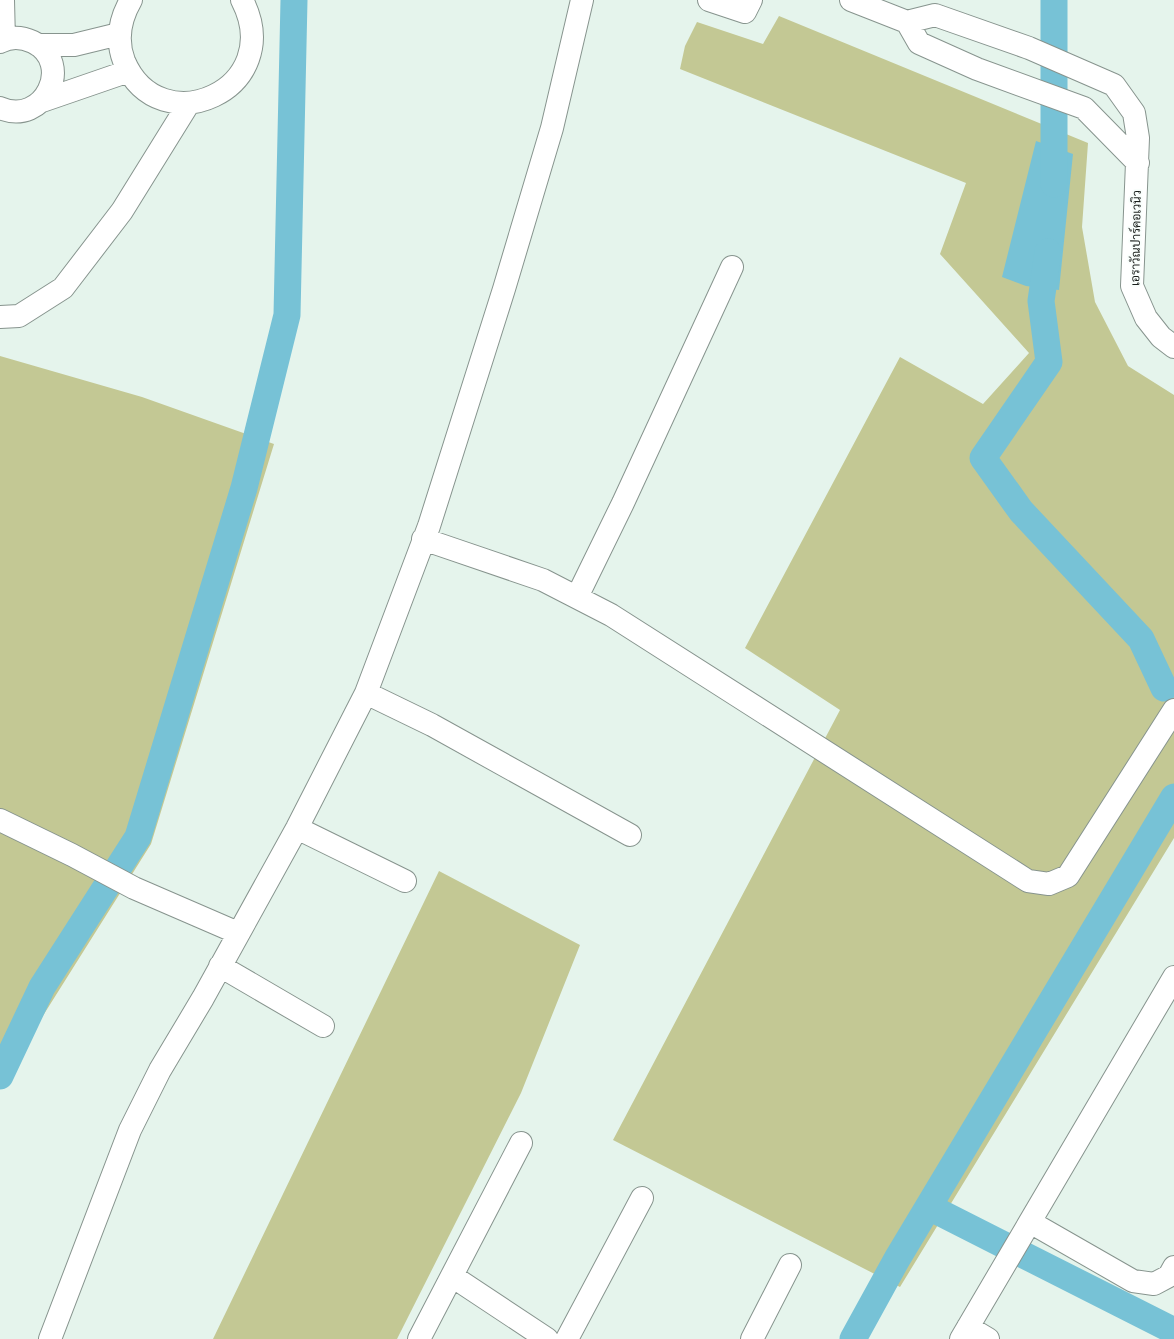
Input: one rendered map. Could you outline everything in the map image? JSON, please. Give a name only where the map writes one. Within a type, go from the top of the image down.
[{"type":"street","points":[[3,0],[2,41],[16,37],[28,40],[38,45],[47,54],[52,72],[50,90],[42,101]]},
{"type":"street","points":[[131,0],[124,12],[119,34],[121,53],[129,71],[140,85],[154,95],[171,102],[189,103],[209,99],[227,88],[241,74],[250,54],[253,34],[249,14],[243,1]]},
{"type":"street","points":[[50,1339],[130,1130],[160,1070],[297,828],[366,693],[424,539],[504,289],[550,135],[582,0]]},
{"type":"street","points":[[710,0],[745,12],[751,0]]},
{"type":"street","points":[[851,0],[907,22],[919,43],[934,50],[977,69],[1084,108],[1138,163]]},
{"type":"street","name":"เอราวัณปาร์คอเวนิว","points":[[907,22],[935,15],[946,18],[1029,48],[1114,86],[1134,113],[1138,138],[1132,286],[1146,318],[1161,337],[1174,347]]},
{"type":"street","points":[[38,45],[74,45],[119,34]]},
{"type":"street","points":[[0,108],[7,111],[20,111],[32,108],[42,101],[129,71]]},
{"type":"street","points":[[0,317],[19,316],[63,288],[122,211],[189,103]]},
{"type":"street","points":[[576,597],[623,503],[732,267]]},
{"type":"street","points":[[424,539],[543,580],[617,619],[1028,881],[1049,884],[1068,876],[1174,710]]},
{"type":"street","points":[[366,693],[432,725],[630,835]]},
{"type":"street","points":[[0,820],[72,855],[134,888],[238,933]]},
{"type":"street","points":[[297,828],[405,881]]},
{"type":"street","points":[[220,966],[323,1026]]},
{"type":"street","points":[[988,1339],[964,1333],[1174,978]]},
{"type":"street","points":[[419,1339],[521,1144]]},
{"type":"street","points":[[567,1339],[642,1198]]},
{"type":"street","points":[[1030,1222],[1133,1281],[1154,1284],[1169,1276],[1174,1267]]},
{"type":"street","points":[[752,1339],[790,1265]]},
{"type":"street","points":[[452,1276],[547,1339]]},
{"type":"green space","points":[[779,16],[1088,143],[1082,227],[1095,302],[1128,366],[1174,395],[1174,838],[900,1287],[613,1140],[840,710],[745,648],[900,357],[983,404],[1029,353],[940,254],[966,183],[680,69],[685,46],[697,22],[763,44]]},
{"type":"green space","points":[[0,356],[142,397],[274,444],[151,844],[0,1084]]},
{"type":"green space","points":[[439,871],[580,945],[521,1093],[397,1339],[213,1339]]},
{"type":"water","points":[[1036,141],[1073,154],[1059,290],[1026,286],[1002,277]]},
{"type":"waterway","points":[[0,1076],[42,987],[138,837],[244,488],[287,315],[294,0]]},
{"type":"waterway","points":[[1054,0],[1054,184]]},
{"type":"waterway","points":[[1048,252],[1041,301],[1049,362],[983,458],[1021,511],[1141,639],[1164,688]]},
{"type":"waterway","points":[[853,1339],[897,1259],[1174,797]]},
{"type":"waterway","points":[[929,1207],[1174,1331]]}]
